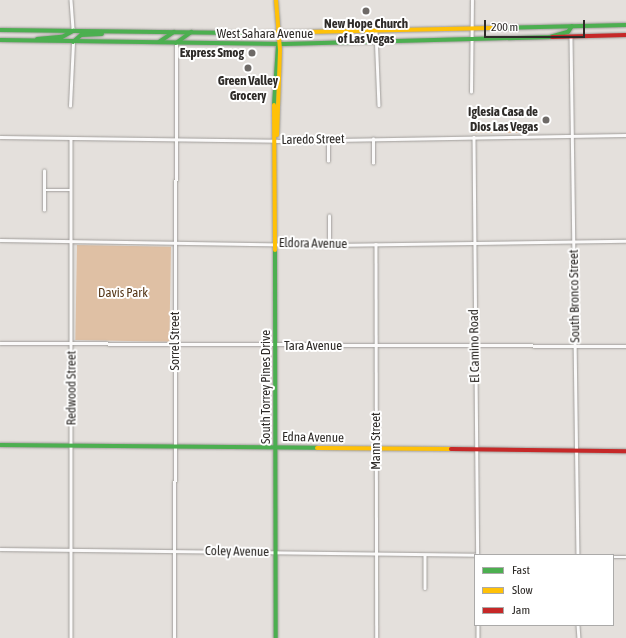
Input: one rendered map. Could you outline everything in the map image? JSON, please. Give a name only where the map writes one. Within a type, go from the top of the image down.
[{"type":"main road","name":"South Torrey Pines Drive","points":[[276,0],[280,104],[277,135]]},
{"type":"main road","name":"West Sahara Avenue","points":[[0,30],[278,33],[626,25]]},
{"type":"main road","points":[[550,37],[568,32],[572,26]]},
{"type":"main road","points":[[23,41],[62,37],[73,31]]},
{"type":"main road","points":[[73,42],[81,35],[108,32]]},
{"type":"main road","points":[[157,43],[174,32]]},
{"type":"main road","points":[[176,43],[191,32]]},
{"type":"main road","name":"West Sahara Avenue","points":[[0,40],[278,44],[626,36]]},
{"type":"main road","name":"South Torrey Pines Drive","points":[[276,638],[277,135],[275,104],[278,44]]},
{"type":"main road","points":[[275,104],[280,104]]},
{"type":"main road","name":"Edna Avenue","points":[[0,445],[175,445],[276,448],[626,451]]},
{"type":"street","points":[[71,0],[73,31]]},
{"type":"street","points":[[471,92],[474,39],[472,0]]},
{"type":"street","points":[[376,31],[379,105]]},
{"type":"street","name":"South Bronco Street","points":[[571,37],[578,554]]},
{"type":"street","points":[[70,106],[73,42]]},
{"type":"street","name":"Sorrel Street","points":[[174,638],[176,43]]},
{"type":"street","name":"Laredo Street","points":[[0,137],[277,141],[626,135]]},
{"type":"street","name":"El Camino Road","points":[[474,137],[477,450],[476,554]]},
{"type":"street","name":"Redwood Street","points":[[71,138],[71,638]]},
{"type":"street","points":[[373,139],[373,163]]},
{"type":"street","points":[[328,140],[328,161]]},
{"type":"street","points":[[44,171],[44,210]]},
{"type":"street","points":[[44,190],[70,190]]},
{"type":"street","points":[[329,216],[329,244]]},
{"type":"street","name":"Eldora Avenue","points":[[0,240],[329,244],[626,241]]},
{"type":"street","name":"Mann Street","points":[[376,244],[377,638]]},
{"type":"street","name":"Tara Avenue","points":[[0,344],[626,346]]},
{"type":"street","name":"Coley Avenue","points":[[0,549],[474,555]]},
{"type":"street","points":[[425,555],[425,588]]},
{"type":"street","points":[[614,557],[626,557]]},
{"type":"street","points":[[478,626],[478,638]]},
{"type":"street","points":[[578,626],[579,638]]},
{"type":"green space","points":[[473,125],[523,125],[523,133],[473,133]]},
{"type":"green space","name":"Davis Park","points":[[77,245],[171,247],[169,342],[75,340]]},
{"type":"traffic: fast","points":[[492,28],[626,25]]},
{"type":"traffic: fast","points":[[550,37],[568,32],[572,26]]},
{"type":"traffic: fast","points":[[0,30],[258,33]]},
{"type":"traffic: fast","points":[[37,39],[62,37],[73,31]]},
{"type":"traffic: fast","points":[[159,42],[174,32]]},
{"type":"traffic: fast","points":[[176,43],[191,32]]},
{"type":"traffic: fast","points":[[73,42],[81,35],[102,34]]},
{"type":"traffic: fast","points":[[0,40],[284,44],[552,37]]},
{"type":"traffic: fast","points":[[274,105],[278,44]]},
{"type":"traffic: fast","points":[[275,250],[276,638]]},
{"type":"traffic: fast","points":[[0,445],[317,448]]},
{"type":"traffic: slow","points":[[276,0],[280,50],[277,135]]},
{"type":"traffic: slow","points":[[258,33],[492,28]]},
{"type":"traffic: slow","points":[[274,105],[275,250]]},
{"type":"traffic: slow","points":[[317,448],[451,449]]},
{"type":"traffic: jam","points":[[552,37],[626,35]]},
{"type":"traffic: jam","points":[[451,449],[626,451]]},
{"type":"place","name":"New Hope Church of Las Vegas","points":[[366,11]]},
{"type":"place","name":"Express Smog","points":[[252,53]]},
{"type":"place","name":"Green Valley Grocery","points":[[248,68]]},
{"type":"place","name":"Iglesia Casa de Dios Las Vegas","points":[[546,120]]}]
